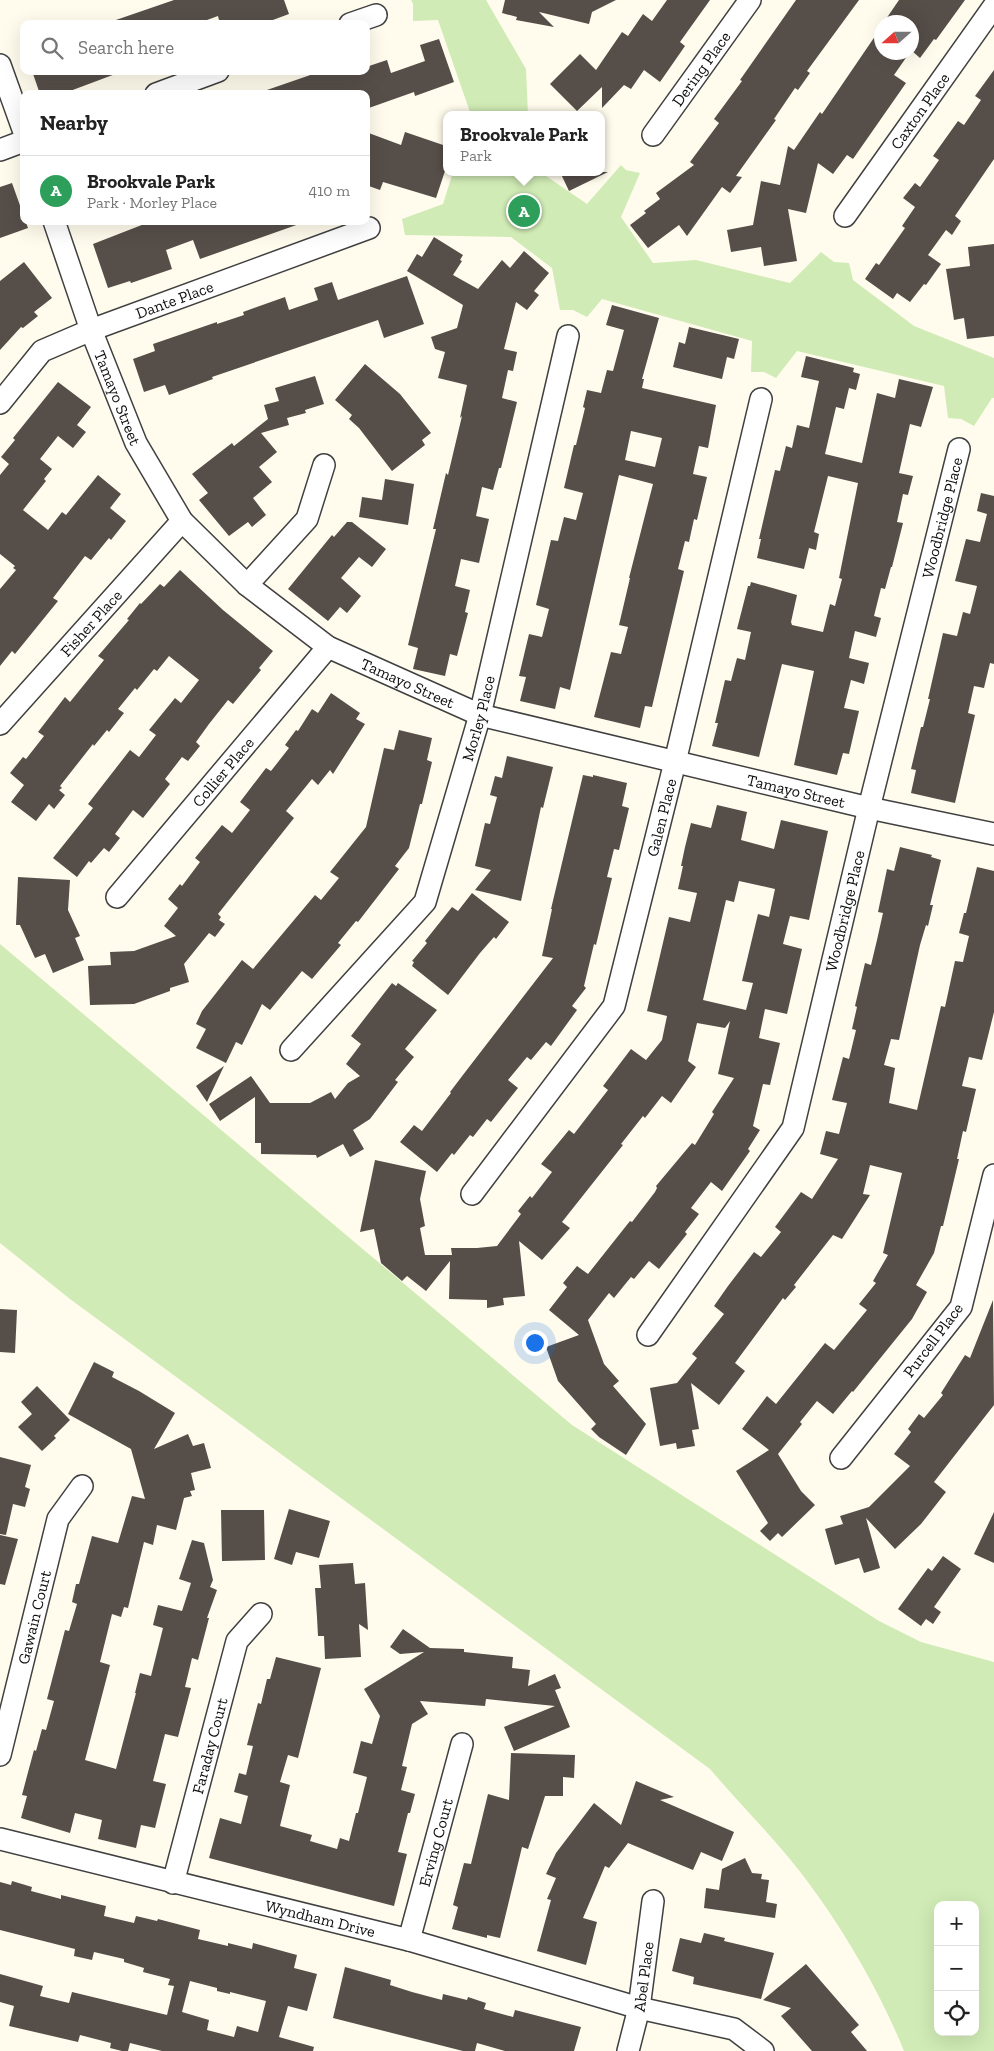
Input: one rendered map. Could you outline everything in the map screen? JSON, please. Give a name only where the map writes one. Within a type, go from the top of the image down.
[{"type":"street","name":"Dering Place","points":[[653,135],[750,0]]},
{"type":"street","name":"Caxton Place","points":[[845,216],[994,6]]},
{"type":"street","points":[[360,20],[376,14]]},
{"type":"street","points":[[0,65],[20,121]]},
{"type":"street","points":[[167,90],[207,75]]},
{"type":"street","points":[[0,150],[20,142]]},
{"type":"street","name":"Tamayo Street","points":[[55,225],[92,330],[136,443],[182,521],[247,585],[328,647],[480,715],[869,808],[994,834]]},
{"type":"street","name":"Dante Place","points":[[0,403],[42,351],[92,330],[369,228]]},
{"type":"street","name":"Morley Place","points":[[291,1050],[425,902],[480,715],[568,336]]},
{"type":"street","name":"Galen Place","points":[[472,1194],[614,1006],[675,762],[761,399]]},
{"type":"street","name":"Woodbridge Place","points":[[648,1335],[793,1128],[869,808],[959,449]]},
{"type":"street","points":[[247,585],[307,519],[324,465]]},
{"type":"street","name":"Fisher Place","points":[[0,724],[182,521]]},
{"type":"street","name":"Collier Place","points":[[118,897],[328,647]]},
{"type":"street","name":"Purcell Place","points":[[841,1458],[961,1307],[994,1175]]},
{"type":"street","name":"Gawain Court","points":[[0,1755],[58,1519],[82,1486]]},
{"type":"street","name":"Faraday Court","points":[[173,1883],[237,1641],[261,1614]]},
{"type":"street","name":"Erving Court","points":[[409,1940],[462,1744]]},
{"type":"street","name":"Wyndham Drive","points":[[0,1840],[409,1940],[639,2008],[734,2029],[764,2051]]},
{"type":"street","name":"Abel Place","points":[[628,2051],[639,2008],[653,1901]]},
{"type":"green space","points":[[411,0],[486,0],[526,69],[528,111],[470,111],[438,20],[413,21],[413,4]]},
{"type":"green space","points":[[621,165],[626,170],[640,173],[621,217],[653,263],[696,260],[790,283],[821,252],[834,262],[849,263],[853,280],[914,326],[994,358],[994,398],[992,398],[974,426],[961,419],[948,418],[944,386],[797,351],[776,378],[764,372],[751,372],[752,341],[602,299],[587,317],[573,310],[560,310],[552,268],[511,237],[405,235],[402,219],[443,204],[452,176],[546,176],[587,204]]},
{"type":"green space","points":[[0,944],[572,1425],[879,1621],[921,1642],[994,1662],[994,2051],[904,2051],[867,1973],[836,1921],[784,1852],[710,1769],[70,1299],[0,1243]]},
{"type":"building","points":[[174,0],[284,0],[289,14],[273,20],[219,20],[218,16],[207,20],[116,20]]},
{"type":"building","points":[[505,0],[616,0],[592,12],[589,24],[539,12],[554,27],[516,20],[517,17],[502,13]]},
{"type":"building","points":[[667,0],[710,0],[680,42],[685,46],[660,82],[644,70],[631,89],[624,85],[602,108],[602,87],[577,111],[550,84],[580,54],[596,70],[622,32],[628,36],[643,14],[652,21]]},
{"type":"building","points":[[796,0],[859,0],[807,71],[810,73],[798,90],[795,88],[774,119],[776,120],[736,176],[742,177],[730,193],[722,187],[687,236],[679,225],[648,248],[630,225],[660,199],[656,193],[694,165],[690,162],[719,123],[714,119]]},
{"type":"building","points":[[899,0],[965,0],[936,40],[934,39],[920,58],[919,15],[889,15]]},
{"type":"building","points":[[874,38],[874,60],[904,60],[894,75],[906,83],[853,159],[847,155],[833,174],[818,163],[806,213],[788,209],[797,261],[764,266],[761,247],[731,252],[727,230],[753,225],[761,181],[780,185],[788,146],[794,150],[820,112],[822,114]]},
{"type":"building","points":[[439,39],[454,82],[415,96],[414,92],[370,108],[370,90],[267,90],[310,75],[370,75],[370,66],[387,60],[391,73],[425,61],[420,45]]},
{"type":"building","points":[[994,70],[994,159],[955,216],[961,221],[952,235],[946,230],[928,255],[941,264],[926,285],[924,284],[910,302],[897,293],[893,299],[865,279],[876,263],[879,265],[905,228],[902,226],[915,207],[903,198],[915,183],[920,187],[939,160],[933,156],[958,121],[964,125],[981,100],[975,96]]},
{"type":"building","points":[[33,75],[113,75],[73,90],[39,90]]},
{"type":"building","points":[[405,132],[443,145],[443,176],[436,198],[383,182],[380,190],[370,186],[370,133],[401,145]]},
{"type":"building","points":[[562,176],[600,176],[569,191]]},
{"type":"building","points":[[12,183],[20,206],[20,225],[27,225],[28,228],[0,238],[0,187]]},
{"type":"building","points":[[142,225],[296,225],[200,259],[193,240],[166,250],[172,269],[131,283],[130,281],[108,288],[93,244]]},
{"type":"building","points":[[434,237],[463,255],[460,260],[462,261],[453,275],[478,289],[502,260],[510,268],[524,251],[549,273],[534,291],[539,295],[527,310],[516,302],[504,349],[517,352],[513,371],[508,370],[502,398],[517,402],[501,468],[499,468],[493,490],[482,487],[476,516],[489,519],[479,563],[461,559],[455,586],[470,590],[465,612],[468,613],[457,656],[450,654],[445,676],[413,669],[418,648],[408,645],[436,529],[433,529],[446,473],[448,475],[462,416],[460,418],[467,385],[438,378],[445,352],[435,349],[431,337],[457,328],[463,305],[407,271],[417,254],[422,257]]},
{"type":"building","points":[[994,244],[994,336],[967,339],[964,318],[954,320],[946,269],[970,266],[968,247]]},
{"type":"building","points":[[24,262],[52,298],[34,312],[38,316],[23,328],[21,327],[0,350],[0,281]]},
{"type":"building","points":[[407,276],[424,324],[384,338],[378,320],[212,377],[213,379],[169,395],[165,385],[144,392],[133,359],[155,351],[153,344],[217,322],[217,324],[244,315],[243,312],[285,297],[289,310],[318,300],[314,288],[332,282],[338,300]]},
{"type":"building","points":[[612,305],[659,318],[642,379],[644,379],[642,388],[716,405],[708,448],[699,446],[693,474],[707,477],[697,520],[694,519],[689,542],[685,541],[678,569],[684,571],[652,707],[645,706],[640,728],[594,717],[611,652],[621,654],[628,627],[619,625],[653,484],[619,475],[570,690],[560,687],[555,709],[520,701],[526,677],[519,676],[529,634],[542,637],[549,609],[536,605],[551,540],[558,541],[564,517],[576,520],[583,493],[564,488],[585,408],[583,407],[587,390],[601,393],[607,370],[613,371],[624,330],[606,325]],"holes":[[[631,431],[662,438],[655,467],[625,460]]]},
{"type":"building","points":[[689,327],[739,339],[734,359],[727,357],[722,379],[673,367],[679,342],[685,344]]},
{"type":"building","points":[[806,356],[854,368],[853,372],[860,374],[856,390],[849,388],[844,409],[836,407],[825,454],[862,463],[877,393],[895,398],[899,379],[933,387],[921,427],[910,424],[899,473],[913,476],[908,495],[903,494],[897,522],[903,523],[892,567],[885,589],[881,588],[874,616],[881,618],[876,637],[855,631],[849,658],[869,663],[864,684],[851,680],[844,708],[859,711],[849,754],[843,753],[837,775],[794,765],[814,671],[782,664],[759,757],[712,746],[718,723],[715,723],[725,680],[731,681],[737,658],[745,660],[751,632],[737,629],[748,586],[750,586],[751,582],[797,595],[792,625],[823,632],[830,604],[835,606],[842,579],[839,578],[858,483],[828,476],[814,532],[819,534],[816,550],[809,548],[804,569],[757,558],[761,539],[759,539],[775,470],[780,471],[786,446],[792,448],[797,425],[809,428],[819,381],[801,377]]},
{"type":"building","points":[[365,364],[400,394],[431,433],[422,440],[425,445],[392,471],[359,428],[349,419],[352,415],[335,400]]},
{"type":"building","points":[[315,376],[324,404],[305,410],[306,413],[287,418],[289,425],[261,433],[277,452],[259,467],[272,482],[253,498],[266,515],[252,527],[248,522],[229,536],[199,500],[208,493],[192,474],[232,443],[234,446],[268,419],[264,405],[279,401],[275,388]]},
{"type":"building","points":[[58,382],[91,407],[77,425],[86,432],[73,448],[58,436],[40,459],[52,469],[44,479],[46,481],[23,510],[48,530],[62,512],[66,515],[98,475],[121,494],[110,508],[126,521],[111,540],[109,538],[91,560],[85,556],[53,598],[58,601],[15,654],[12,651],[0,666],[0,589],[16,570],[13,568],[15,566],[0,554],[0,475],[9,464],[1,457],[15,440],[13,438]]},
{"type":"building","points":[[385,479],[414,484],[408,525],[359,517],[362,497],[382,500]]},
{"type":"building","points":[[981,493],[994,496],[994,664],[990,663],[984,688],[974,686],[968,713],[975,715],[955,803],[911,793],[916,770],[911,769],[930,699],[928,699],[943,633],[957,636],[963,612],[970,614],[977,586],[955,581],[966,539],[980,542],[987,514],[977,511]]},
{"type":"building","points":[[347,522],[352,522],[386,549],[372,567],[359,557],[341,578],[361,596],[347,613],[340,607],[328,621],[288,589],[332,535],[334,537]]},
{"type":"building","points":[[180,570],[223,610],[273,651],[259,668],[261,670],[233,704],[228,700],[209,724],[196,742],[200,746],[188,761],[182,757],[165,779],[170,784],[143,818],[133,810],[115,834],[120,838],[109,852],[104,848],[91,863],[89,861],[77,877],[53,858],[93,808],[88,804],[130,750],[139,757],[156,735],[149,730],[175,698],[181,703],[199,680],[169,656],[157,671],[154,669],[137,690],[135,688],[118,709],[124,713],[109,732],[107,730],[94,746],[93,744],[60,786],[62,788],[59,790],[65,795],[54,809],[49,804],[36,821],[11,802],[24,785],[10,773],[23,757],[26,759],[44,736],[38,732],[65,697],[70,702],[104,660],[98,656],[129,620],[127,619],[140,603],[160,584],[164,587]]},
{"type":"building","points":[[331,693],[360,713],[356,719],[365,724],[333,774],[330,770],[318,785],[312,779],[286,811],[294,818],[218,914],[221,917],[219,920],[225,924],[215,937],[209,933],[184,964],[189,982],[134,1004],[90,1005],[88,966],[111,965],[110,952],[134,951],[176,936],[164,926],[178,908],[168,899],[180,884],[182,886],[200,862],[195,858],[222,825],[232,833],[250,810],[240,802],[266,768],[271,771],[289,748],[285,745],[296,730],[298,731],[312,709],[318,713]]},
{"type":"building","points":[[399,730],[432,738],[427,760],[432,762],[409,848],[395,866],[399,869],[358,922],[356,921],[338,943],[341,945],[312,979],[302,971],[270,1010],[262,1004],[242,1045],[236,1042],[226,1063],[196,1048],[206,1029],[196,1024],[202,1011],[242,960],[253,969],[315,895],[321,900],[339,878],[330,872],[366,827],[384,748],[394,750]]},
{"type":"building","points":[[507,756],[553,767],[543,808],[541,807],[521,901],[475,890],[491,870],[475,866],[485,823],[490,824],[497,797],[490,795],[495,776],[502,778]]},
{"type":"building","points":[[583,775],[593,777],[593,775],[627,783],[622,806],[629,808],[619,850],[614,849],[607,877],[612,878],[584,986],[586,988],[572,1006],[577,1010],[551,1046],[546,1042],[531,1060],[527,1057],[508,1080],[518,1088],[491,1122],[487,1119],[473,1137],[470,1135],[437,1172],[400,1142],[414,1125],[422,1131],[553,958],[542,956],[551,909]]},
{"type":"building","points":[[717,805],[747,812],[741,840],[774,849],[781,820],[828,831],[809,920],[790,916],[783,944],[802,949],[787,1014],[765,1009],[759,1038],[780,1043],[770,1085],[763,1084],[753,1126],[760,1130],[748,1149],[750,1151],[722,1191],[711,1182],[691,1208],[699,1214],[685,1232],[687,1234],[659,1269],[649,1261],[634,1279],[631,1277],[614,1298],[609,1293],[588,1320],[604,1364],[619,1381],[613,1386],[646,1424],[626,1455],[599,1437],[591,1429],[596,1424],[558,1381],[546,1347],[579,1335],[549,1310],[567,1287],[563,1283],[577,1266],[588,1274],[630,1221],[632,1222],[655,1192],[656,1186],[692,1143],[695,1145],[714,1114],[712,1112],[734,1078],[718,1074],[730,1021],[725,1028],[697,1023],[688,1061],[696,1067],[671,1103],[662,1096],[645,1118],[643,1116],[621,1144],[623,1145],[562,1222],[570,1228],[542,1260],[519,1241],[525,1296],[503,1298],[504,1305],[487,1308],[487,1300],[449,1299],[450,1261],[426,1291],[407,1276],[402,1281],[381,1263],[374,1229],[360,1232],[375,1160],[426,1171],[420,1199],[425,1226],[420,1228],[425,1255],[452,1255],[451,1248],[497,1246],[521,1214],[518,1211],[530,1196],[532,1198],[552,1172],[541,1164],[569,1130],[574,1134],[608,1090],[603,1086],[631,1049],[646,1060],[662,1040],[667,1016],[647,1011],[669,917],[690,922],[697,893],[678,889],[683,866],[681,866],[691,823],[711,828]],"holes":[[[739,881],[775,889],[769,917],[758,914],[742,981],[753,983],[746,1010],[703,1000],[726,900],[734,902]]]},
{"type":"building","points":[[900,847],[932,855],[931,857],[941,860],[930,905],[933,905],[928,926],[926,925],[920,945],[899,1040],[891,1039],[884,1065],[895,1068],[889,1103],[917,1110],[941,1006],[945,1007],[955,961],[963,962],[969,936],[959,933],[977,867],[994,871],[994,1012],[982,1060],[969,1057],[962,1086],[976,1089],[966,1132],[963,1131],[957,1159],[959,1159],[943,1226],[941,1226],[934,1253],[916,1285],[927,1292],[912,1319],[833,1414],[817,1401],[800,1422],[802,1424],[778,1454],[801,1491],[815,1505],[782,1537],[778,1533],[770,1541],[760,1531],[768,1523],[736,1471],[769,1450],[742,1429],[767,1396],[776,1404],[825,1343],[834,1350],[867,1310],[859,1304],[876,1283],[873,1281],[888,1255],[883,1253],[902,1173],[870,1165],[863,1194],[870,1195],[842,1239],[833,1235],[794,1285],[796,1287],[785,1300],[783,1298],[735,1363],[745,1371],[719,1405],[691,1383],[699,1429],[692,1430],[695,1446],[677,1449],[676,1443],[660,1446],[650,1388],[677,1383],[697,1358],[692,1354],[724,1314],[714,1306],[728,1286],[754,1252],[761,1257],[781,1232],[775,1227],[801,1192],[812,1199],[838,1159],[820,1154],[826,1131],[839,1134],[847,1103],[832,1100],[843,1057],[849,1059],[856,1030],[852,1029],[857,1007],[855,1006],[865,963],[871,965],[877,940],[883,913],[878,912],[887,869],[894,871]]},
{"type":"building","points":[[18,877],[70,880],[68,910],[80,936],[75,938],[84,960],[53,973],[45,954],[35,958],[20,925],[16,925]]},
{"type":"building","points":[[472,893],[509,922],[496,939],[494,937],[480,953],[448,995],[412,966],[414,962],[412,961],[452,907],[458,911]]},
{"type":"building","points":[[392,983],[396,986],[398,983],[437,1010],[405,1049],[414,1057],[395,1080],[398,1082],[370,1119],[353,1130],[364,1149],[350,1157],[343,1144],[317,1158],[316,1155],[261,1154],[261,1143],[255,1143],[255,1097],[220,1121],[209,1104],[251,1076],[270,1103],[310,1103],[331,1092],[335,1099],[348,1083],[360,1076],[346,1064],[361,1044],[351,1036]]},
{"type":"building","points":[[224,1066],[207,1102],[196,1086]]},
{"type":"building","points":[[993,1300],[994,1405],[934,1482],[946,1492],[921,1524],[895,1549],[866,1518],[880,1568],[864,1573],[859,1558],[835,1565],[825,1529],[843,1524],[840,1516],[869,1507],[910,1466],[894,1454],[911,1432],[908,1429],[919,1414],[924,1418],[943,1395],[941,1393],[965,1355],[970,1358]]},
{"type":"building","points":[[0,1309],[17,1310],[15,1353],[0,1352]]},
{"type":"building","points":[[94,1362],[114,1372],[112,1377],[175,1413],[154,1449],[188,1434],[193,1446],[204,1443],[211,1468],[191,1473],[195,1490],[190,1491],[192,1496],[184,1498],[176,1530],[157,1525],[153,1545],[144,1542],[128,1608],[124,1607],[121,1617],[112,1614],[100,1662],[110,1665],[85,1760],[116,1769],[140,1673],[151,1676],[163,1628],[153,1625],[158,1605],[182,1611],[191,1583],[179,1579],[192,1540],[204,1543],[213,1580],[210,1587],[217,1590],[207,1618],[209,1618],[198,1660],[192,1658],[185,1687],[191,1688],[178,1737],[165,1734],[153,1781],[166,1784],[155,1828],[141,1825],[136,1848],[98,1839],[102,1820],[75,1813],[70,1833],[21,1818],[27,1796],[22,1795],[34,1750],[36,1751],[42,1729],[46,1730],[54,1701],[47,1699],[65,1630],[69,1631],[77,1604],[72,1602],[92,1536],[118,1543],[132,1496],[145,1499],[131,1449],[68,1414]]},
{"type":"building","points":[[37,1386],[70,1420],[54,1436],[56,1438],[42,1451],[18,1427],[32,1414],[21,1402]]},
{"type":"building","points":[[0,1457],[31,1465],[25,1487],[30,1489],[25,1507],[13,1504],[6,1535],[0,1534]]},
{"type":"building","points":[[289,1509],[330,1521],[319,1558],[296,1552],[292,1565],[274,1559]]},
{"type":"building","points":[[221,1510],[264,1510],[265,1560],[222,1561]]},
{"type":"building","points":[[994,1512],[994,1563],[974,1554]]},
{"type":"building","points":[[0,1535],[18,1539],[5,1585],[0,1584]]},
{"type":"building","points":[[943,1556],[961,1569],[934,1607],[941,1612],[933,1624],[926,1619],[921,1626],[898,1609],[928,1568],[932,1571]]},
{"type":"building","points":[[353,1563],[355,1584],[365,1583],[368,1630],[359,1624],[361,1657],[325,1659],[324,1636],[318,1636],[315,1588],[321,1588],[319,1565]]},
{"type":"building","points":[[403,1629],[430,1648],[464,1649],[464,1652],[513,1657],[512,1668],[530,1670],[528,1686],[555,1674],[561,1688],[555,1690],[570,1727],[514,1751],[504,1727],[555,1706],[486,1699],[485,1706],[420,1701],[428,1714],[412,1724],[402,1766],[407,1767],[401,1790],[415,1794],[398,1852],[407,1854],[394,1906],[209,1858],[220,1818],[241,1824],[248,1796],[234,1792],[239,1773],[246,1775],[253,1746],[247,1745],[258,1703],[261,1704],[267,1679],[270,1679],[276,1657],[321,1668],[298,1758],[288,1755],[280,1782],[290,1785],[280,1826],[312,1835],[310,1841],[337,1849],[340,1838],[349,1841],[367,1777],[353,1773],[361,1741],[372,1744],[380,1716],[364,1689],[424,1652],[400,1654],[390,1647]]},
{"type":"building","points":[[511,1753],[575,1755],[574,1778],[563,1777],[563,1796],[545,1796],[528,1849],[522,1847],[500,1938],[487,1935],[487,1938],[452,1929],[458,1907],[453,1905],[464,1863],[471,1864],[488,1794],[509,1800]]},
{"type":"building","points":[[636,1781],[674,1797],[660,1800],[734,1832],[722,1861],[701,1852],[693,1870],[628,1843],[609,1868],[605,1866],[583,1918],[597,1922],[586,1965],[537,1951],[551,1900],[547,1899],[556,1878],[546,1874],[556,1853],[594,1803],[621,1825]]},
{"type":"building","points":[[745,1858],[752,1873],[762,1874],[761,1879],[769,1880],[766,1902],[777,1904],[775,1918],[704,1908],[706,1888],[719,1890],[722,1869]]},
{"type":"building","points":[[12,1881],[32,1887],[31,1891],[61,1899],[61,1895],[106,1906],[104,1916],[134,1923],[136,1916],[157,1921],[158,1919],[200,1930],[198,1939],[228,1946],[228,1943],[252,1949],[253,1943],[297,1955],[294,1968],[317,1974],[307,2011],[288,2006],[279,2037],[314,2047],[313,2051],[162,2051],[130,2043],[128,2051],[122,2051],[110,2048],[111,2043],[80,2035],[78,2042],[9,2026],[14,2006],[0,2002],[0,1974],[43,1986],[40,1996],[69,2003],[72,1992],[167,2015],[174,1986],[168,1985],[170,1979],[143,1972],[144,1968],[124,1962],[124,1959],[94,1952],[92,1960],[74,1956],[75,1949],[0,1930],[0,1882],[11,1885]],"holes":[[[190,1981],[217,1988],[217,1991],[230,1994],[230,1992],[266,2001],[258,2032],[237,2026],[234,2037],[207,2030],[209,2020],[182,2012]]]},
{"type":"building","points":[[704,1933],[725,1938],[724,1941],[774,1953],[761,1999],[693,1984],[694,1977],[672,1971],[680,1938],[701,1943]]},
{"type":"building","points":[[806,1964],[859,2025],[851,2032],[867,2051],[812,2051],[781,2016],[791,2008],[763,2000]]},
{"type":"building","points":[[345,1967],[391,1980],[390,1985],[442,2000],[443,1994],[467,2000],[468,1997],[486,2003],[484,2009],[513,2017],[515,2010],[581,2027],[574,2051],[505,2051],[477,2043],[475,2051],[463,2051],[333,2018]]},
{"type":"place","name":"Brookvale Park","points":[[524,211]]}]
